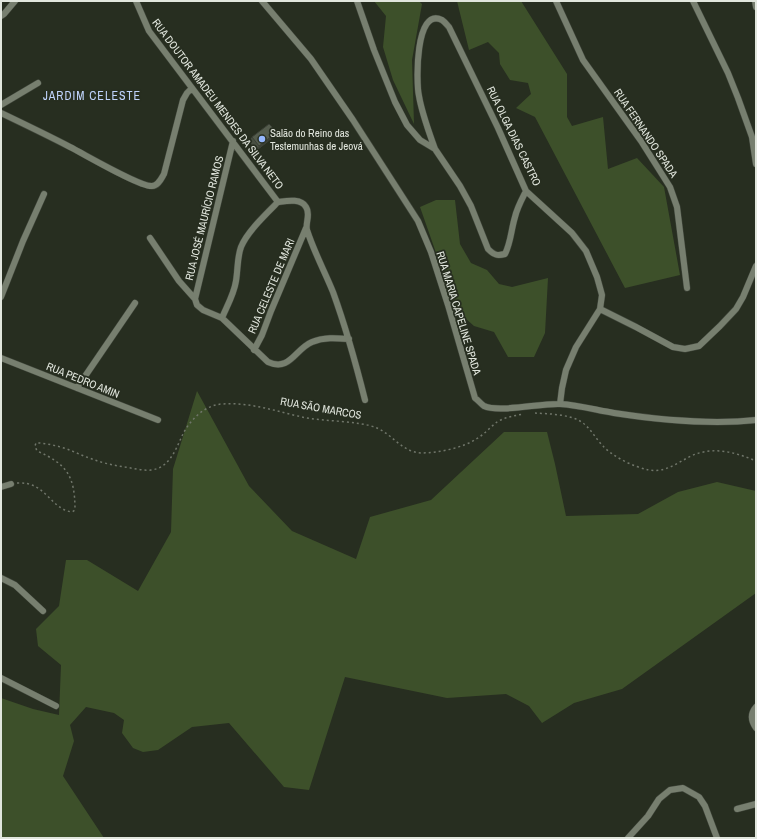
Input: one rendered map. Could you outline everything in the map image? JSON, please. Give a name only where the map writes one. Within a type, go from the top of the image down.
[{"type":"street","points":[[1,16],[15,1]]},
{"type":"street","name":"RUA DOUTOR AMADEU MENDES DA SILVA NETO","points":[[136,1],[149,31],[278,202],[295,201],[301,202],[306,206],[308,213],[306,228],[332,291],[349,339],[365,400]]},
{"type":"street","name":"RUA MARIA CAPELINE SPADA","points":[[262,1],[311,60],[353,120],[418,221],[448,306],[475,398],[484,406],[494,408],[560,404],[614,413],[672,420],[756,420]]},
{"type":"street","points":[[358,1],[374,50],[395,102],[407,125],[420,140],[435,149],[460,186],[471,206],[488,249],[493,254],[499,256],[505,254],[509,246],[515,217],[526,191]]},
{"type":"street","name":"RUA FERNANDO SPADA","points":[[556,1],[583,60],[641,141],[670,187],[677,207],[687,288]]},
{"type":"street","points":[[693,1],[728,73],[738,98],[752,137],[756,164]]},
{"type":"street","points":[[755,1],[756,7]]},
{"type":"street","name":"RUA OLGA DIAS CASTRO","points":[[435,149],[418,95],[417,80],[418,57],[421,40],[428,23],[433,19],[442,20],[449,27],[460,47],[526,191],[572,232],[586,251],[597,277],[602,295],[600,309]]},
{"type":"street","points":[[1,106],[38,83]]},
{"type":"street","points":[[1,113],[133,180],[146,186],[152,186],[156,185],[164,174],[183,100],[192,88]]},
{"type":"street","name":"RUA JOSÉ MAURÍCIO RAMOS","points":[[194,299],[233,141]]},
{"type":"street","points":[[1,297],[23,241],[44,194]]},
{"type":"street","points":[[222,318],[233,293],[241,246],[278,202]]},
{"type":"street","name":"RUA CELESTE DE MARI","points":[[254,350],[262,335],[306,228]]},
{"type":"street","points":[[150,238],[197,305],[203,310],[222,318],[268,362],[275,365],[283,364],[290,360],[310,342],[320,339],[349,339]]},
{"type":"street","points":[[560,404],[566,370],[576,347],[600,309],[673,347],[685,348],[699,346],[736,309],[743,297],[756,266]]},
{"type":"street","points":[[77,388],[135,303]]},
{"type":"street","name":"RUA PEDRO AMIN","points":[[1,358],[158,420]]},
{"type":"street","points":[[1,487],[11,484]]},
{"type":"street","points":[[1,578],[15,585],[43,611]]},
{"type":"street","points":[[1,678],[56,706]]},
{"type":"street","points":[[756,707],[752,713],[752,720],[756,728]]},
{"type":"street","points":[[628,838],[648,816],[659,799],[670,790],[683,788],[699,797],[705,806],[717,838]]},
{"type":"street","points":[[737,810],[756,804]]},
{"type":"path","name":"RUA SÃO MARCOS","points":[[11,484],[25,483],[36,486],[66,511],[72,512],[75,510],[74,494],[68,472],[62,464],[37,451],[35,446],[36,443],[67,449],[107,464],[150,470],[159,468],[169,460],[186,428],[200,413],[209,407],[220,404],[240,403],[302,417],[376,428],[388,434],[405,448],[414,452],[423,453],[467,444],[476,440],[498,422],[509,417],[526,414]]},
{"type":"path","points":[[532,413],[569,417],[579,421],[586,425],[604,448],[618,457],[648,470],[658,471],[668,468],[693,455],[706,451],[718,450],[731,452],[756,461]]},
{"type":"green space","points":[[374,1],[419,1],[422,4],[412,60],[414,124],[393,80],[383,47],[386,16]]},
{"type":"green space","points":[[457,1],[521,1],[567,74],[567,117],[572,126],[603,117],[608,169],[637,158],[664,187],[680,275],[625,288],[535,117],[516,108],[531,94],[528,83],[510,80],[500,64],[499,53],[488,42],[469,50]]},
{"type":"green space","points":[[436,200],[455,200],[460,244],[471,263],[487,270],[499,284],[512,287],[548,278],[545,333],[534,357],[508,357],[494,332],[474,326],[456,310],[420,207]]},
{"type":"green space","points":[[197,391],[249,486],[292,531],[356,559],[370,517],[431,500],[504,432],[547,432],[566,516],[638,514],[678,492],[717,482],[756,491],[756,593],[622,689],[574,703],[542,723],[529,706],[506,694],[447,698],[345,677],[309,790],[284,787],[229,723],[192,727],[158,750],[143,752],[133,748],[122,733],[124,720],[114,713],[86,707],[70,725],[74,741],[63,776],[104,838],[1,838],[1,698],[33,709],[59,715],[61,665],[38,646],[36,629],[59,606],[66,560],[87,560],[138,591],[171,532],[173,469]]},
{"type":"building","name":"Salão do Reino das Testemunhas de Jeová","points":[[269,124],[277,132],[259,146],[252,137]]},
{"type":"place","name":"Salão do Reino das Testemunhas de Jeová","points":[[262,139]]},
{"type":"district","name":"JARDIM CELESTE","points":[[92,96]]}]
